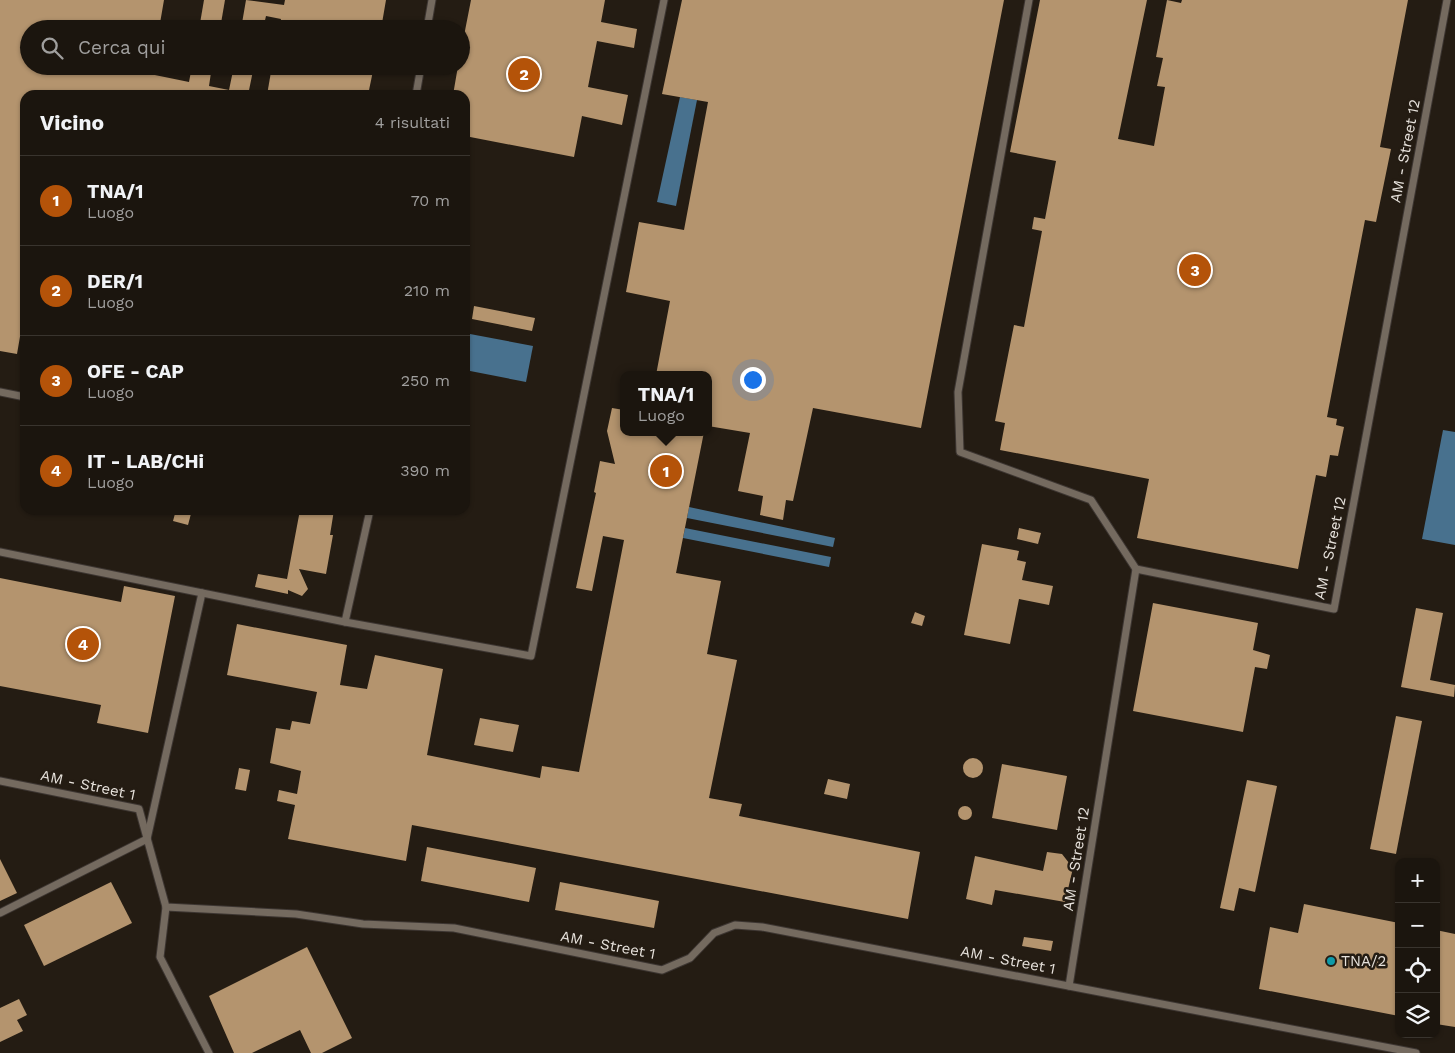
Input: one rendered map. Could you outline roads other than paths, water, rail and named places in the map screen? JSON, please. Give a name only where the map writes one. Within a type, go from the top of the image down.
[{"type":"lane","points":[[429,20],[432,0]]},
{"type":"lane","points":[[0,552],[345,622],[532,656],[664,0]]},
{"type":"lane","points":[[1029,0],[958,392],[960,452],[1091,500],[1136,569]]},
{"type":"lane","name":"AM - Street 12","points":[[1069,986],[1136,569],[1334,609],[1447,0]]},
{"type":"lane","points":[[417,90],[419,75]]},
{"type":"lane","points":[[0,392],[20,396]]},
{"type":"lane","points":[[345,622],[369,515]]},
{"type":"lane","points":[[0,913],[147,839],[202,593]]},
{"type":"lane","name":"AM - Street 1","points":[[0,781],[139,809],[166,908],[296,914],[363,924],[454,928],[662,970],[690,958],[714,932],[734,925],[762,927],[1416,1053]]},
{"type":"lane","points":[[166,908],[160,957],[209,1053]]},
{"type":"water","points":[[680,97],[697,100],[676,206],[657,202]]},
{"type":"water","points":[[470,334],[533,346],[526,382],[470,371]]},
{"type":"water","points":[[1443,430],[1455,432],[1455,545],[1422,539]]},
{"type":"water","points":[[689,507],[835,538],[833,547],[687,518]]},
{"type":"water","points":[[685,528],[831,557],[829,567],[683,538]]},
{"type":"place","name":"DER/1","points":[[524,74]]},
{"type":"place","name":"OFE - CAP","points":[[1195,270]]},
{"type":"place","name":"TNA/1","points":[[666,471]]},
{"type":"place","name":"IT - LAB/CHi","points":[[83,644]]},
{"type":"place","name":"TNA/2","points":[[1331,961]]}]
